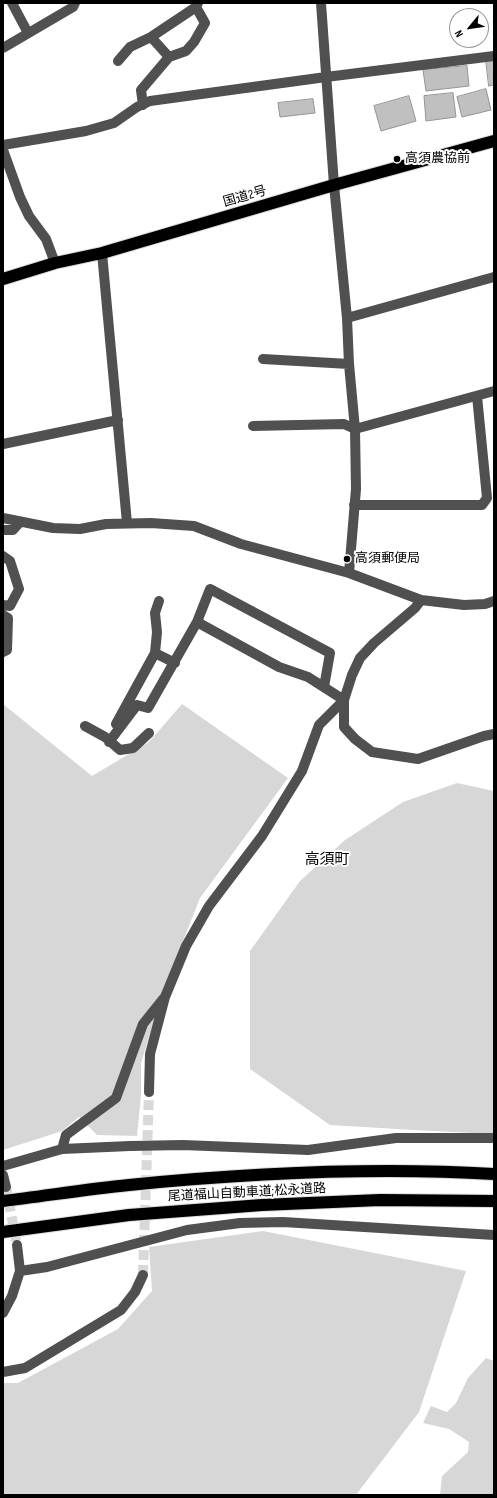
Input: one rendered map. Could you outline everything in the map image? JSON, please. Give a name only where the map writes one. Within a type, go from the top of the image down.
[{"type":"highway","name":"国道2号","points":[[3,279],[55,263],[102,253],[334,185],[494,141]]},
{"type":"highway","name":"尾道福山自動車道;松永道路","points":[[3,1201],[128,1185],[257,1175],[378,1172],[494,1174]]},
{"type":"highway","name":"尾道福山自動車道;松永道路","points":[[3,1232],[129,1215],[262,1205],[380,1200],[494,1201]]},
{"type":"street","points":[[12,3],[28,33]]},
{"type":"street","points":[[3,48],[73,7],[75,3]]},
{"type":"street","points":[[321,3],[334,185],[355,429],[356,489],[348,573]]},
{"type":"street","points":[[118,61],[130,48],[152,37],[197,5],[204,23],[194,42],[186,51],[168,57],[141,90],[143,105]]},
{"type":"street","points":[[152,37],[168,57]]},
{"type":"street","points":[[3,145],[86,130],[114,123],[150,101],[494,56]]},
{"type":"street","points":[[3,150],[20,197],[29,216],[46,239],[55,263]]},
{"type":"street","points":[[102,253],[127,523]]},
{"type":"street","points":[[346,318],[494,277]]},
{"type":"street","points":[[263,359],[349,364]]},
{"type":"street","points":[[254,426],[344,424],[355,429],[494,391]]},
{"type":"street","points":[[354,505],[482,505],[487,498],[477,396]]},
{"type":"street","points":[[3,444],[118,420]]},
{"type":"street","points":[[3,518],[53,528],[80,529],[106,524],[127,523],[194,526],[241,544],[348,573],[421,600],[464,605],[485,604],[494,601]]},
{"type":"street","points":[[3,530],[13,530],[20,522]]},
{"type":"street","points":[[3,556],[10,561],[19,589],[10,606],[3,605]]},
{"type":"street","points":[[107,740],[137,705],[148,708],[198,622],[210,589],[330,653],[324,688]]},
{"type":"street","points":[[421,600],[415,608],[374,642],[360,658],[352,675],[344,700],[344,727],[355,739],[372,752],[418,759],[484,736],[494,734]]},
{"type":"street","points":[[107,740],[155,653],[157,632],[155,613],[159,601]]},
{"type":"street","points":[[3,615],[8,618],[7,650],[3,652]]},
{"type":"street","points":[[198,622],[279,667],[308,677],[344,700]]},
{"type":"street","points":[[155,653],[175,663]]},
{"type":"street","points":[[149,1092],[150,1054],[165,998],[186,946],[209,906],[262,836],[302,771],[319,725],[344,700]]},
{"type":"street","points":[[85,726],[120,750],[133,748],[149,733]]},
{"type":"street","points":[[62,1149],[66,1135],[116,1098],[143,1024],[165,998]]},
{"type":"street","points":[[3,1166],[62,1149],[183,1145],[308,1150],[396,1138],[494,1138]]},
{"type":"street","points":[[3,1175],[6,1187]]},
{"type":"street","points":[[20,1272],[47,1267],[188,1230],[240,1223],[283,1222],[494,1235]]},
{"type":"street","points":[[3,1313],[12,1296],[20,1272],[17,1245]]},
{"type":"street","points":[[3,1372],[25,1368],[121,1310],[135,1292],[143,1275]]},
{"type":"shaded area","points":[[3,704],[92,776],[149,742],[182,704],[288,778],[200,898],[162,994],[141,1063],[141,1095],[137,1136],[97,1135],[79,1117],[62,1131],[3,1150]]},
{"type":"shaded area","points":[[457,783],[494,791],[494,1134],[330,1125],[250,1069],[250,951],[300,881],[345,840],[403,802]]},
{"type":"shaded area","points":[[263,1231],[466,1271],[419,1412],[356,1495],[3,1495],[3,1383],[18,1383],[118,1329],[152,1291],[149,1247]]},
{"type":"shaded area","points":[[486,1358],[494,1361],[494,1495],[440,1495],[442,1476],[468,1452],[469,1442],[449,1429],[423,1423],[431,1406],[447,1412],[456,1403],[468,1378]]},
{"type":"building","points":[[486,60],[494,60],[494,85],[489,86]]},
{"type":"building","points":[[467,66],[469,86],[426,91],[423,70]]},
{"type":"building","points":[[486,89],[491,110],[462,117],[457,97]]},
{"type":"building","points":[[453,93],[456,117],[426,121],[424,96]]},
{"type":"building","points":[[409,96],[416,121],[381,131],[374,106]]},
{"type":"building","points":[[313,99],[315,113],[280,117],[278,103]]},
{"type":"tunnel","points":[[143,1275],[149,1092]]},
{"type":"tunnel","points":[[6,1187],[17,1245]]},
{"type":"place","name":"高須農協前","points":[[397,159]]},
{"type":"place","name":"高須郵便局","points":[[347,559]]},
{"type":"district","name":"高須町","points":[[327,860]]}]
